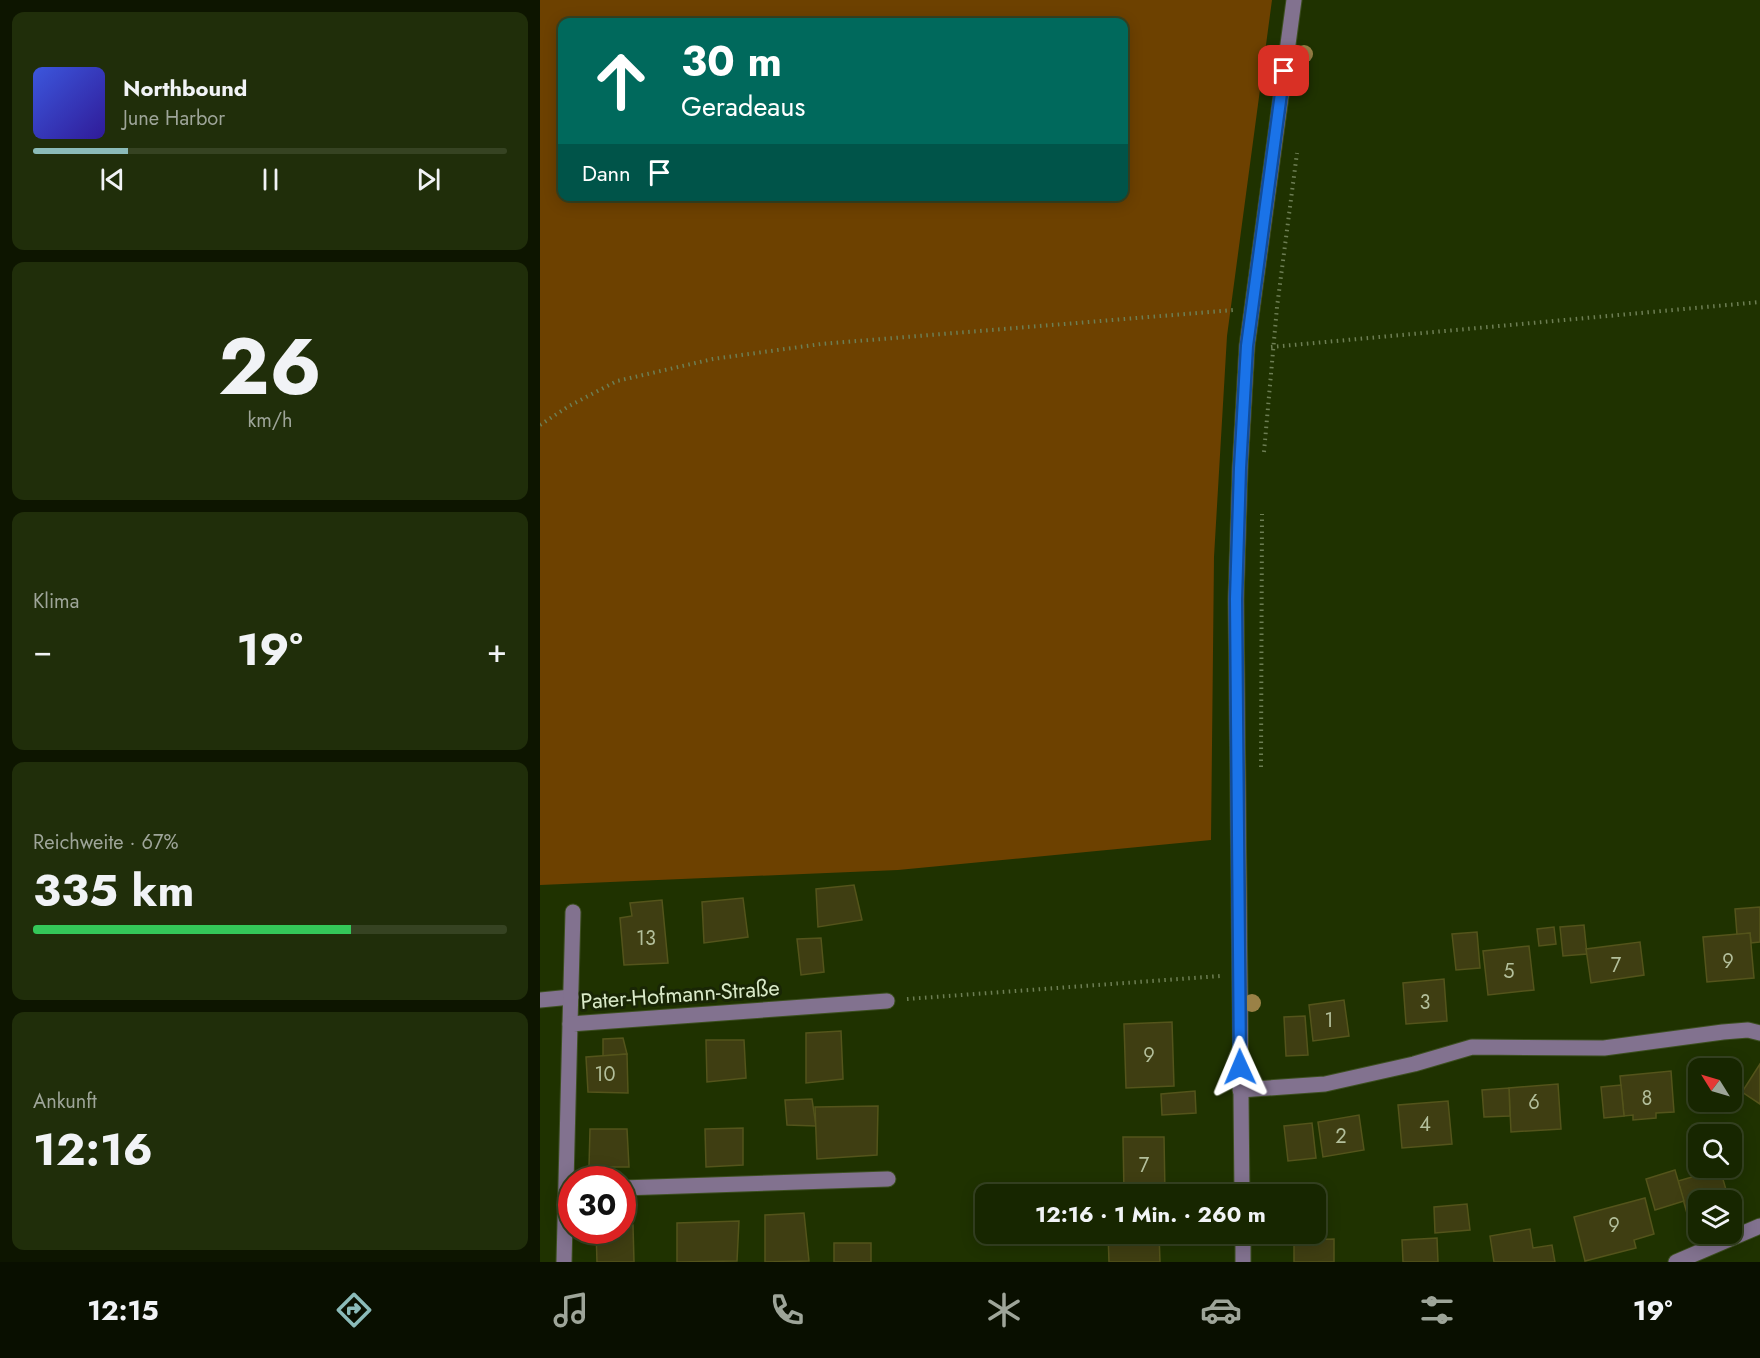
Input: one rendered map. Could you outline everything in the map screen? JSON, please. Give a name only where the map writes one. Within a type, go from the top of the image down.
[{"type":"street","points":[[1242,1184],[1236,599],[1247,346],[1294,0]]},
{"type":"street","points":[[570,1024],[573,912]]},
{"type":"street","points":[[540,1000],[571,997]]},
{"type":"street","name":"Pater-Hofmann-Straße","points":[[569,1166],[570,1024],[887,1001]]},
{"type":"street","points":[[1240,1090],[1325,1084],[1414,1064],[1472,1047],[1604,1048],[1723,1032],[1748,1030],[1760,1033]]},
{"type":"street","points":[[636,1188],[888,1179]]},
{"type":"street","points":[[1676,1262],[1760,1226]]},
{"type":"street","name":"Pater-Hofmann-Straße","points":[[564,1262],[565,1244]]},
{"type":"street","points":[[1243,1244],[1243,1262]]},
{"type":"path","points":[[1263,458],[1272,347],[1298,142]]},
{"type":"path","points":[[1247,346],[1272,347],[1760,302]]},
{"type":"path","points":[[540,425],[569,406],[617,381],[713,358],[821,344],[1252,308]]},
{"type":"path","points":[[1261,779],[1262,513]]},
{"type":"path","points":[[887,1001],[1238,975]]},
{"type":"shaded area","points":[[540,0],[1272,0],[1227,336],[1214,557],[1211,840],[898,870],[540,885]]},
{"type":"building","points":[[854,885],[862,920],[818,927],[816,889]]},
{"type":"building","points":[[743,898],[748,937],[704,943],[702,902]]},
{"type":"building","points":[[662,900],[668,963],[624,965],[620,918],[632,916],[630,903]]},
{"type":"building","points":[[1760,907],[1760,942],[1751,943],[1750,933],[1737,935],[1735,909]]},
{"type":"building","points":[[1584,925],[1587,954],[1563,956],[1560,927]]},
{"type":"building","points":[[1554,927],[1556,944],[1539,946],[1537,929]]},
{"type":"building","points":[[1477,932],[1480,968],[1456,970],[1452,934]]},
{"type":"building","points":[[1750,933],[1754,978],[1707,982],[1703,937]]},
{"type":"building","points":[[821,938],[824,972],[801,975],[797,939]]},
{"type":"building","points":[[1640,942],[1644,975],[1591,983],[1586,949]]},
{"type":"building","points":[[1529,946],[1534,990],[1488,995],[1483,951]]},
{"type":"building","points":[[1444,979],[1447,1021],[1406,1024],[1403,983]]},
{"type":"building","points":[[1344,1000],[1349,1036],[1313,1041],[1309,1005]]},
{"type":"building","points":[[1305,1016],[1308,1055],[1286,1056],[1284,1017]]},
{"type":"building","points":[[1172,1022],[1174,1086],[1126,1088],[1124,1024]]},
{"type":"building","points":[[841,1031],[843,1079],[806,1083],[806,1033]]},
{"type":"building","points":[[623,1038],[627,1054],[603,1056],[603,1039]]},
{"type":"building","points":[[706,1040],[744,1040],[746,1078],[707,1082]]},
{"type":"building","points":[[627,1054],[628,1093],[588,1092],[586,1057]]},
{"type":"building","points":[[1760,1064],[1760,1104],[1742,1092]]},
{"type":"building","points":[[1671,1071],[1674,1112],[1656,1113],[1656,1118],[1633,1120],[1633,1115],[1624,1116],[1620,1076]]},
{"type":"building","points":[[1558,1084],[1561,1129],[1511,1132],[1509,1088]]},
{"type":"building","points":[[1621,1085],[1624,1116],[1604,1118],[1601,1087]]},
{"type":"building","points":[[1509,1088],[1510,1116],[1484,1117],[1482,1090]]},
{"type":"building","points":[[1195,1091],[1196,1113],[1162,1115],[1161,1094]]},
{"type":"building","points":[[812,1099],[816,1126],[787,1125],[785,1100]]},
{"type":"building","points":[[1448,1101],[1452,1144],[1402,1148],[1398,1105]]},
{"type":"building","points":[[878,1106],[877,1155],[817,1159],[815,1107]]},
{"type":"building","points":[[1359,1115],[1364,1150],[1323,1157],[1318,1122]]},
{"type":"building","points":[[1312,1123],[1316,1158],[1288,1161],[1284,1126]]},
{"type":"building","points":[[743,1128],[743,1165],[706,1167],[705,1129]]},
{"type":"building","points":[[590,1129],[627,1129],[629,1166],[589,1166]]},
{"type":"building","points":[[1123,1137],[1164,1137],[1165,1184],[1124,1184]]},
{"type":"building","points":[[1675,1170],[1684,1201],[1655,1210],[1646,1179]]},
{"type":"building","points":[[1688,1178],[1723,1178],[1726,1190],[1688,1190],[1688,1217],[1678,1181]]},
{"type":"building","points":[[1645,1198],[1654,1234],[1634,1240],[1636,1248],[1585,1261],[1574,1217]]},
{"type":"building","points":[[1467,1204],[1470,1230],[1435,1233],[1434,1207]]},
{"type":"building","points":[[804,1213],[809,1261],[765,1262],[765,1215]]},
{"type":"building","points":[[739,1221],[737,1261],[677,1262],[677,1223]]},
{"type":"building","points":[[1530,1229],[1533,1248],[1552,1245],[1555,1262],[1494,1262],[1490,1236]]},
{"type":"building","points":[[1437,1238],[1438,1262],[1403,1262],[1402,1240]]},
{"type":"building","points":[[1326,1239],[1334,1239],[1334,1262],[1294,1262],[1294,1244],[1326,1244]]},
{"type":"building","points":[[834,1243],[871,1243],[871,1262],[834,1262]]},
{"type":"building","points":[[596,1244],[634,1244],[634,1262],[597,1262]]},
{"type":"building","points":[[1108,1244],[1159,1244],[1160,1262],[1109,1262]]},
{"type":"route","points":[[1240,1067],[1236,599],[1240,468],[1247,346],[1284,71]]}]
